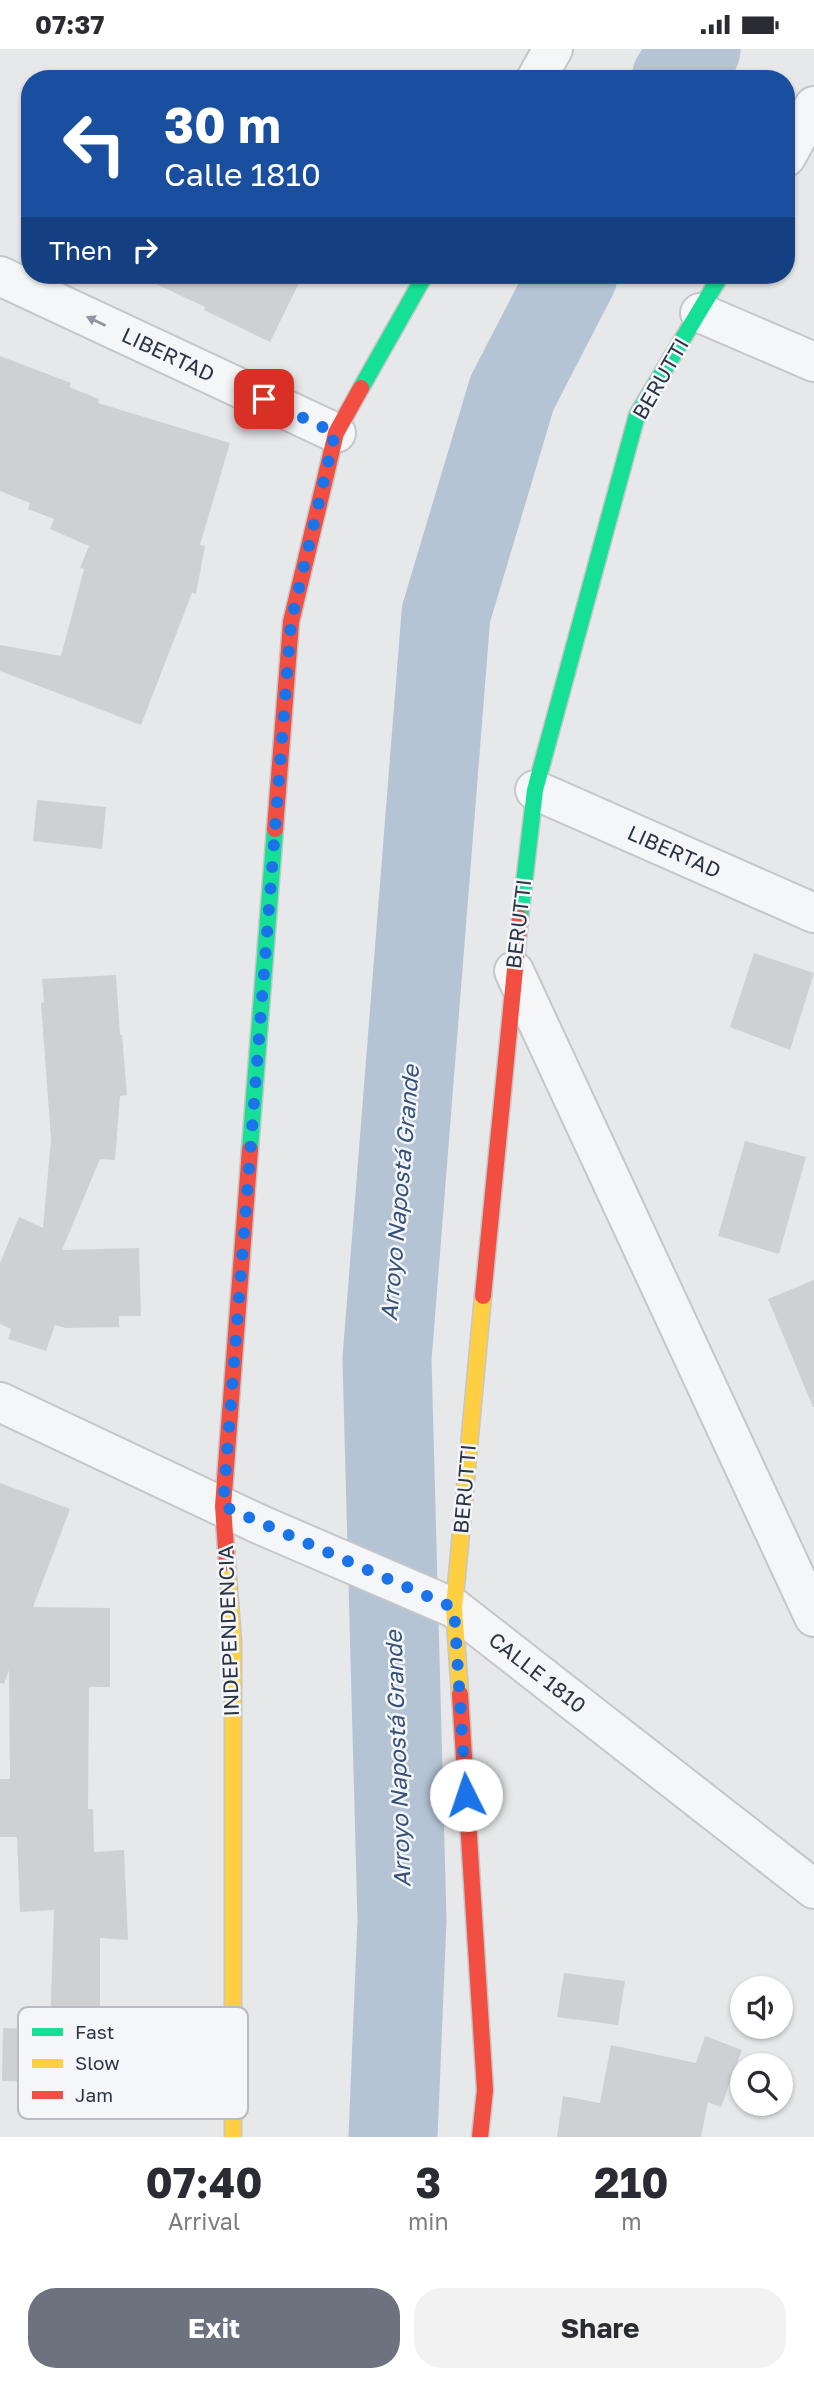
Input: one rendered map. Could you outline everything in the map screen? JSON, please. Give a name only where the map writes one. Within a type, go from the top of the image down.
[{"type":"street","points":[[541,70],[553,49]]},
{"type":"street","points":[[795,141],[814,106]]},
{"type":"street","name":"LIBERTAD","points":[[0,276],[335,433]]},
{"type":"street","name":"INDEPENDENCIA","points":[[233,2007],[233,1643],[223,1506],[291,622],[335,433],[420,284]]},
{"type":"street","name":"BERUTTI","points":[[480,2137],[485,2090],[454,1608],[514,971],[535,790],[636,415],[716,284]]},
{"type":"street","points":[[700,313],[814,362]]},
{"type":"street","name":"LIBERTAD","points":[[535,790],[814,913]]},
{"type":"street","points":[[514,971],[814,1617]]},
{"type":"street","name":"CALLE 1810","points":[[0,1402],[261,1525],[454,1608],[814,1889]]},
{"type":"street","name":"INDEPENDENCIA","points":[[233,2119],[233,2137]]},
{"type":"building","points":[[156,284],[299,284],[270,342],[204,310],[205,307]]},
{"type":"building","points":[[0,356],[71,383],[69,387],[99,399],[98,403],[230,443],[200,545],[205,546],[196,594],[192,593],[141,725],[0,671],[0,645],[61,656],[84,569],[80,568],[89,546],[50,529],[54,519],[28,509],[30,503],[0,491]]},
{"type":"building","points":[[37,800],[106,807],[102,849],[33,841]]},
{"type":"building","points":[[754,953],[814,973],[790,1050],[730,1027]]},
{"type":"building","points":[[116,975],[127,1095],[120,1096],[115,1160],[100,1159],[62,1250],[139,1248],[141,1316],[119,1316],[119,1327],[66,1328],[55,1325],[46,1351],[8,1339],[11,1329],[0,1324],[0,1263],[19,1217],[43,1228],[51,1139],[41,1003],[44,1002],[42,979]]},
{"type":"building","points":[[745,1141],[806,1157],[779,1254],[718,1236]]},
{"type":"building","points":[[814,1280],[814,1407],[813,1407],[768,1299]]},
{"type":"building","points":[[0,1483],[70,1509],[33,1607],[110,1608],[110,1687],[89,1687],[88,1809],[93,1809],[94,1852],[124,1850],[128,1940],[100,1938],[100,2007],[51,2007],[54,1910],[20,1912],[17,1837],[0,1837],[0,1779],[10,1779],[9,1670],[4,1684],[0,1683]]},
{"type":"building","points":[[564,1973],[625,1981],[618,2025],[557,2017]]},
{"type":"building","points":[[3,2028],[18,2028],[18,2081],[2,2081]]},
{"type":"building","points":[[705,2036],[742,2050],[741,2053],[730,2053],[730,2083],[721,2107],[708,2102],[701,2137],[557,2137],[563,2096],[600,2103],[611,2045],[696,2063]]},
{"type":"waterway","name":"Arroyo Napostá Grande","points":[[682,70],[696,49]]},
{"type":"waterway","name":"Arroyo Napostá Grande","points":[[393,2137],[402,1920],[387,1359],[446,614],[512,393],[568,284]]},
{"type":"traffic: fast","points":[[361,388],[420,284]]},
{"type":"traffic: fast","points":[[520,918],[535,790],[637,415],[716,284]]},
{"type":"traffic: fast","points":[[250,1149],[275,829]]},
{"type":"traffic: slow","points":[[460,1694],[454,1608],[483,1296]]},
{"type":"traffic: slow","points":[[227,1563],[233,1642],[233,2007]]},
{"type":"traffic: slow","points":[[233,2119],[233,2137]]},
{"type":"traffic: jam","points":[[275,829],[291,622],[336,433],[361,388]]},
{"type":"traffic: jam","points":[[483,1296],[520,918]]},
{"type":"traffic: jam","points":[[227,1563],[223,1506],[250,1149]]},
{"type":"traffic: jam","points":[[460,1694],[485,2090],[480,2137]]},
{"type":"route","points":[[264,399],[335,433],[291,622],[223,1506],[454,1608],[466,1795]]}]
